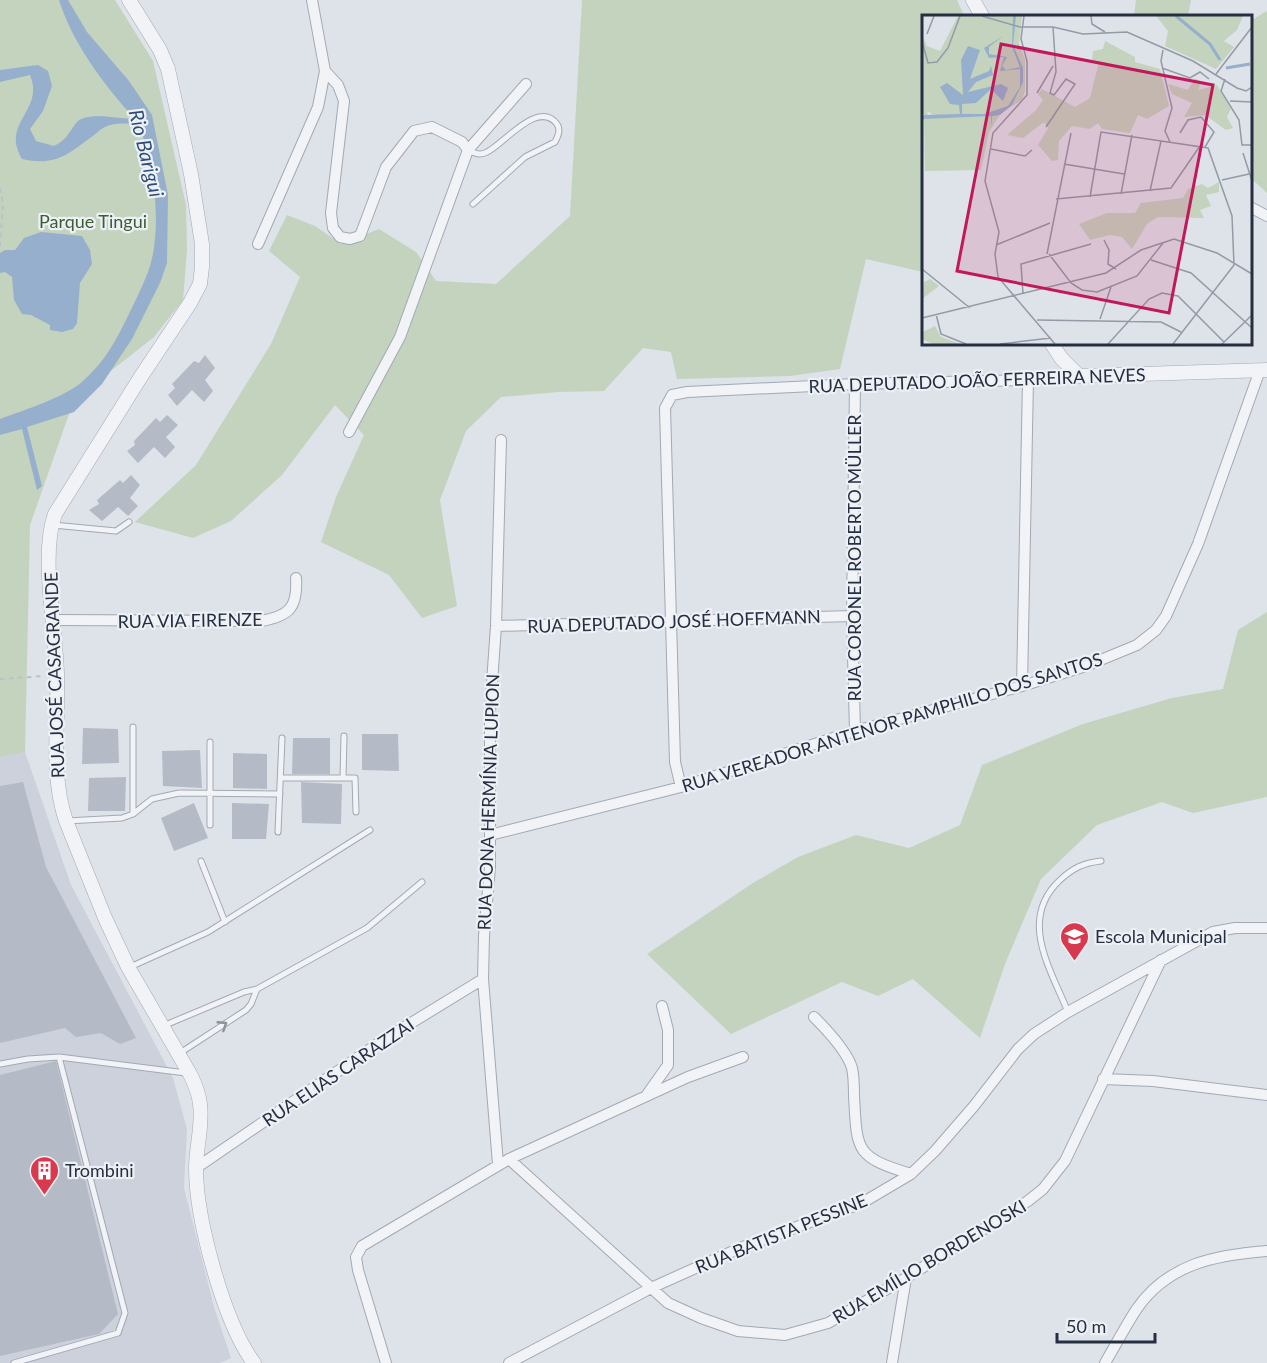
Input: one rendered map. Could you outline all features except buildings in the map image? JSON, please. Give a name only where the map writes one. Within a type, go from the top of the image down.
[{"type":"street","name":"RUA JOSÉ CASAGRANDE","points":[[129,0],[160,50],[168,69],[191,174],[202,244],[202,267],[200,284],[190,303],[140,378],[55,514],[51,525],[48,550],[57,676],[57,779],[62,810],[105,918],[128,968],[190,1074],[201,1107],[196,1168],[201,1217],[223,1298],[243,1348],[254,1363]]},
{"type":"street","points":[[258,244],[318,107],[325,71],[312,0]]},
{"type":"street","points":[[973,0],[981,15]]},
{"type":"street","points":[[325,71],[338,85],[344,101],[332,213],[333,228],[340,237],[350,239],[360,236],[386,166],[414,131],[432,127],[462,142],[468,150]]},
{"type":"street","points":[[349,432],[400,337],[468,150],[526,84]]},
{"type":"street","points":[[1252,208],[1267,216]]},
{"type":"street","points":[[1053,345],[1061,358],[1079,376]]},
{"type":"street","name":"RUA DEPUTADO JOÃO FERREIRA NEVES","points":[[671,620],[665,408],[672,395],[687,392],[855,384],[1028,380],[1079,376],[1264,370]]},
{"type":"street","name":"RUA VEREADOR ANTENOR PAMPHILO DOS SANTOS","points":[[490,835],[681,787],[855,731],[1022,686],[1086,666],[1137,645],[1156,630],[1166,616],[1198,544],[1264,370]]},
{"type":"street","points":[[1022,686],[1028,380]]},
{"type":"street","name":"RUA CORONEL ROBERTO MÜLLER","points":[[855,384],[852,616],[855,731]]},
{"type":"street","name":"RUA DONA HERMÍNIA LUPION","points":[[498,1164],[483,979],[490,835],[490,711],[496,627],[501,440]]},
{"type":"street","name":"RUA VIA FIRENZE","points":[[53,620],[261,621],[278,618],[293,607],[297,594],[296,578]]},
{"type":"street","name":"RUA DEPUTADO JOSÉ HOFFMANN","points":[[496,627],[852,616]]},
{"type":"street","points":[[671,620],[675,762],[681,787]]},
{"type":"street","name":"RUA BATISTA PESSINE","points":[[509,1363],[651,1288],[740,1248],[862,1203],[911,1174],[935,1151],[974,1106],[1018,1049],[1034,1034],[1068,1012],[1213,932],[1235,928],[1267,928]]},
{"type":"street","name":"RUA EMÍLIO BORDENOSKI","points":[[509,1159],[668,1303],[738,1331],[785,1335],[828,1323],[906,1278],[1028,1201],[1043,1189],[1065,1161],[1161,960]]},
{"type":"street","name":"RUA ELIAS CARAZZAI","points":[[196,1168],[385,1039],[483,979]]},
{"type":"street","points":[[646,1096],[668,1065],[668,1030],[662,1006]]},
{"type":"street","points":[[814,1017],[828,1031],[852,1067],[855,1130],[863,1152],[883,1166],[911,1174]]},
{"type":"street","points":[[386,1363],[358,1270],[357,1257],[362,1246],[498,1164],[688,1077],[743,1057]]},
{"type":"street","points":[[1103,1079],[1153,1081],[1267,1095]]},
{"type":"street","points":[[1105,1363],[1137,1308],[1159,1285],[1182,1268],[1239,1253],[1267,1251]]},
{"type":"street","points":[[892,1363],[906,1278]]},
{"type":"lane","points":[[468,150],[483,154],[488,152],[526,121],[536,117],[552,120],[557,124],[559,130],[555,141],[525,157],[473,204]]},
{"type":"lane","points":[[51,525],[116,531],[129,522]]},
{"type":"lane","points":[[133,727],[133,814]]},
{"type":"lane","points":[[343,778],[344,736]]},
{"type":"lane","points":[[279,832],[282,738]]},
{"type":"lane","points":[[210,742],[210,825]]},
{"type":"lane","points":[[281,778],[355,778],[356,812]]},
{"type":"lane","points":[[66,821],[122,818],[133,814],[152,799],[179,793],[280,794]]},
{"type":"lane","points":[[128,968],[208,932],[370,830]]},
{"type":"lane","points":[[201,861],[225,922]]},
{"type":"lane","points":[[1068,1012],[1040,941],[1038,924],[1042,906],[1055,885],[1073,868],[1088,862],[1101,861]]},
{"type":"lane","points":[[163,1027],[257,988],[367,928],[422,882]]},
{"type":"lane","points":[[178,1053],[246,1010],[257,988]]},
{"type":"lane","points":[[0,1064],[59,1057],[190,1074]]},
{"type":"lane","points":[[14,1363],[118,1334],[125,1313],[59,1057]]},
{"type":"path","points":[[0,189],[3,203],[0,246]]},
{"type":"path","points":[[0,679],[57,676]]},
{"type":"shaded area","points":[[25,752],[71,885],[173,1078],[187,1129],[184,1188],[214,1307],[231,1358],[220,1363],[0,1363],[0,757]]},
{"type":"green space","name":"Parque Tingui","points":[[0,0],[115,0],[153,61],[186,205],[187,250],[183,300],[154,337],[74,400],[30,525],[25,752],[0,757]]},
{"type":"green space","points":[[582,0],[957,0],[964,15],[922,15],[922,272],[866,259],[840,369],[790,376],[677,379],[671,352],[643,348],[604,391],[501,397],[466,431],[440,500],[457,606],[422,618],[389,575],[321,542],[336,497],[364,435],[335,405],[282,475],[231,521],[193,538],[135,522],[196,465],[271,344],[300,277],[269,251],[287,215],[315,226],[341,244],[379,229],[416,252],[436,281],[496,284],[570,216]]},
{"type":"green space","points":[[1136,0],[1191,0],[1188,15],[1134,15]]},
{"type":"green space","points":[[1267,11],[1267,193],[1252,182],[1252,20]]},
{"type":"green space","points":[[1267,612],[1267,797],[1193,813],[1162,802],[1097,825],[1041,879],[1005,964],[980,1038],[913,979],[878,996],[842,982],[731,1034],[647,954],[753,883],[798,857],[856,835],[909,848],[960,825],[982,765],[1083,724],[1172,698],[1223,689],[1238,630]]},
{"type":"water","points":[[59,0],[68,0],[87,32],[129,81],[152,115],[168,195],[167,263],[160,283],[132,339],[102,384],[74,412],[27,427],[42,486],[37,490],[22,429],[0,435],[0,419],[43,403],[75,387],[108,352],[148,272],[153,256],[156,218],[153,177],[138,124],[109,125],[59,158],[43,161],[22,159],[17,147],[16,136],[32,98],[33,87],[30,75],[0,82],[0,70],[38,65],[48,71],[52,86],[43,111],[30,129],[36,141],[54,146],[65,138],[77,122],[88,117],[135,119],[112,92],[81,48]]},
{"type":"water","points":[[41,232],[82,236],[90,250],[92,264],[80,283],[77,323],[73,329],[62,332],[50,330],[50,325],[31,315],[22,314],[14,300],[12,277],[5,272],[0,273],[0,253],[5,250],[15,250],[24,238]]},
{"type":"place","name":"Escola Municipal","points":[[1074,962]]},
{"type":"place","name":"Trombini","points":[[44,1196]]},
{"type":"water label","name":"Rio Barigui","points":[[147,153]]}]
